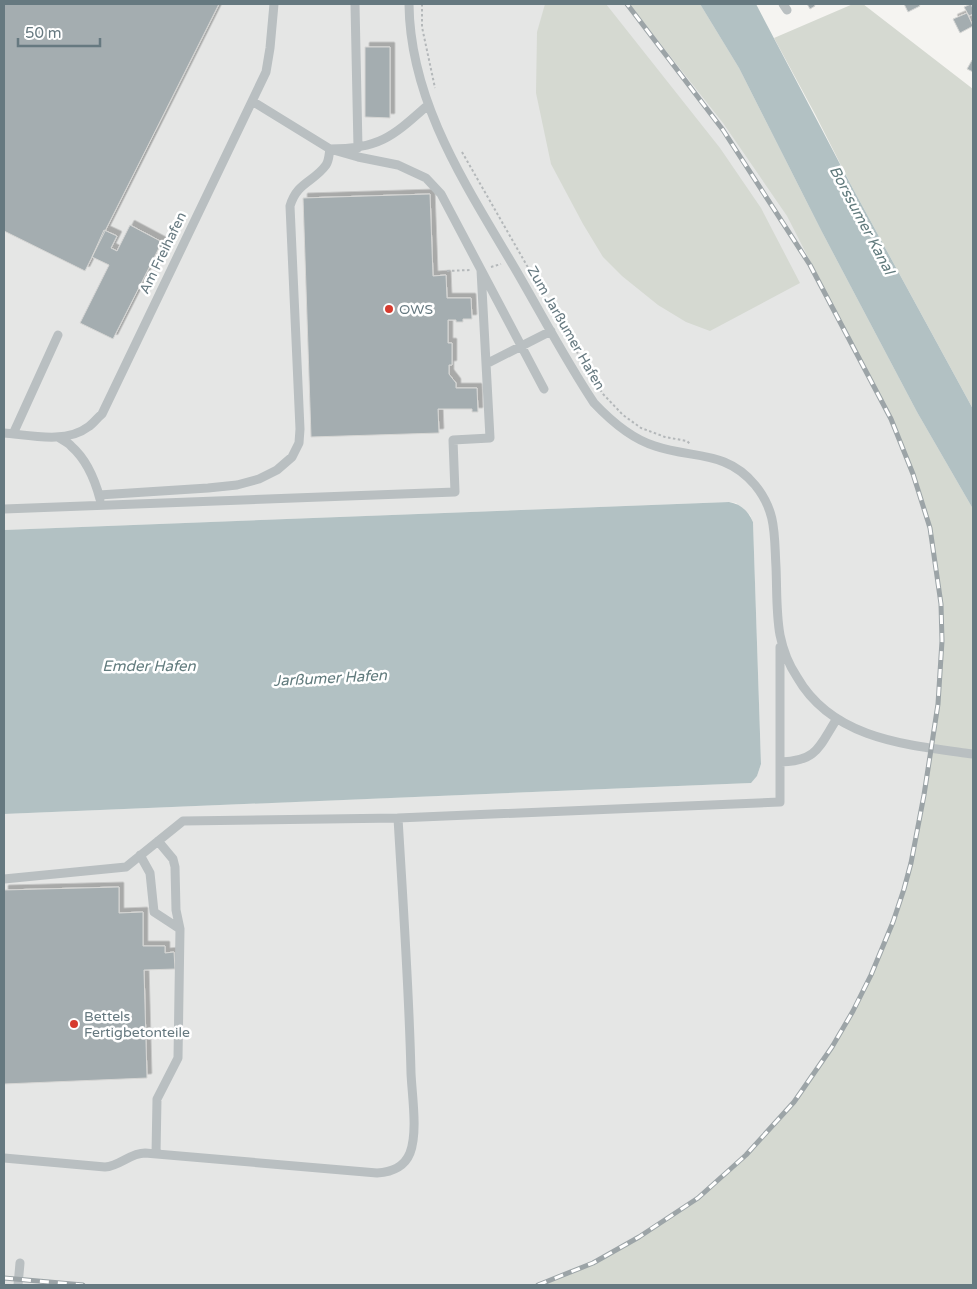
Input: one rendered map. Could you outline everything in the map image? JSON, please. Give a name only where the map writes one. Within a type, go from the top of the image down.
[{"type":"street","name":"Am Freihafen","points":[[9,433],[58,437],[76,434],[88,428],[102,414],[266,72],[274,4]]},
{"type":"street","points":[[355,4],[358,148]]},
{"type":"street","name":"Zum Jarßumer Hafen","points":[[409,4],[415,62],[439,133],[594,403],[604,414],[629,433],[645,442],[657,447],[710,456],[741,472],[754,484],[769,507],[775,528],[780,637],[790,666],[805,691],[836,720],[853,729],[890,740],[973,754]]},
{"type":"street","points":[[252,101],[330,149],[398,165],[426,178],[441,194],[544,388]]},
{"type":"street","points":[[330,149],[358,148],[384,140],[428,105]]},
{"type":"street","points":[[99,495],[237,485],[259,479],[277,470],[292,457],[299,443],[300,429],[290,206],[298,188],[327,164],[330,149]]},
{"type":"street","points":[[4,509],[455,492],[453,440],[490,438],[481,270]]},
{"type":"street","points":[[486,364],[551,331]]},
{"type":"street","points":[[9,433],[58,335]]},
{"type":"street","points":[[58,437],[72,446],[85,463],[96,482],[101,505]]},
{"type":"street","points":[[4,879],[126,867],[183,821],[398,818],[780,802],[780,637]]},
{"type":"street","points":[[781,762],[796,761],[811,755],[822,743],[836,720]]},
{"type":"street","points":[[4,1158],[105,1167],[116,1164],[134,1154],[156,1154],[376,1173],[393,1171],[406,1160],[412,1145],[413,1129],[398,818]]},
{"type":"street","points":[[156,1154],[157,1098],[178,1058],[180,929],[176,910],[175,867],[173,859],[158,841]]},
{"type":"street","points":[[140,855],[150,872],[154,912],[180,929]]},
{"type":"street","points":[[18,1285],[20,1263]]},
{"type":"path","points":[[422,4],[422,27],[436,95]]},
{"type":"path","points":[[460,150],[570,341],[603,394],[623,415],[642,428],[665,437],[687,441],[700,454]]},
{"type":"shaded area","points":[[4,4],[700,4],[739,68],[822,232],[917,412],[973,509],[973,1285],[4,1285],[4,814],[750,783],[757,776],[761,764],[753,522],[750,515],[736,503],[4,530]]},
{"type":"shaded area","points":[[545,4],[606,4],[720,148],[761,208],[800,283],[710,331],[686,322],[658,305],[622,276],[603,257],[551,164],[536,93],[537,32]]},
{"type":"shaded area","points":[[629,4],[700,4],[739,68],[822,232],[917,412],[973,509],[973,1285],[538,1285],[593,1263],[639,1237],[698,1198],[746,1155],[794,1102],[832,1047],[871,975],[893,922],[904,889],[924,795],[938,704],[942,641],[941,604],[930,528],[913,474],[891,419],[787,216],[723,123]]},
{"type":"shaded area","points":[[853,4],[863,4],[973,89],[973,409],[851,185],[774,38]]},
{"type":"water","name":"Borssumer Kanal","points":[[700,4],[756,4],[851,185],[973,409],[973,509],[917,412],[822,232],[739,68]]},
{"type":"water","name":"Emder Hafen","points":[[729,502],[737,504],[744,509],[753,522],[761,764],[757,776],[751,783],[4,814],[4,530]]},
{"type":"building","points":[[4,4],[219,4],[85,271],[4,231]]},
{"type":"building","points":[[807,4],[814,4],[815,6],[810,9]]},
{"type":"building","points":[[904,4],[919,4],[920,6],[908,12]]},
{"type":"building","points":[[971,4],[973,14],[969,16],[964,7]]},
{"type":"building","points":[[967,13],[973,26],[960,33],[953,19]]},
{"type":"building","points":[[365,47],[390,47],[390,118],[365,117]]},
{"type":"building","points":[[973,60],[973,72],[967,69]]},
{"type":"building","name":"OWS","points":[[430,194],[433,276],[446,275],[447,298],[471,298],[472,319],[463,319],[463,322],[448,320],[448,343],[452,343],[452,365],[449,365],[449,374],[456,383],[456,388],[477,388],[478,412],[472,412],[472,409],[438,409],[439,433],[311,437],[303,198]]},
{"type":"building","points":[[130,225],[162,242],[113,339],[80,323],[109,265],[92,257],[104,230],[117,236],[111,248],[117,251]]},
{"type":"building","name":"Bettels Fertigbetonteile","points":[[119,887],[119,913],[143,912],[143,946],[165,946],[165,953],[174,952],[175,969],[144,970],[147,1078],[4,1084],[4,890]]},
{"type":"railway","points":[[538,1285],[593,1263],[639,1237],[698,1198],[746,1155],[794,1102],[832,1047],[871,975],[893,922],[904,889],[924,795],[938,704],[942,641],[941,604],[930,528],[913,474],[891,419],[810,265],[723,130],[627,4]]},
{"type":"railway","points":[[4,1278],[83,1285]]},
{"type":"place","name":"OWS","points":[[389,309]]},
{"type":"place","name":"Bettels Fertigbetonteile","points":[[74,1024]]},
{"type":"water label","name":"Jarßumer Hafen","points":[[330,678]]}]
